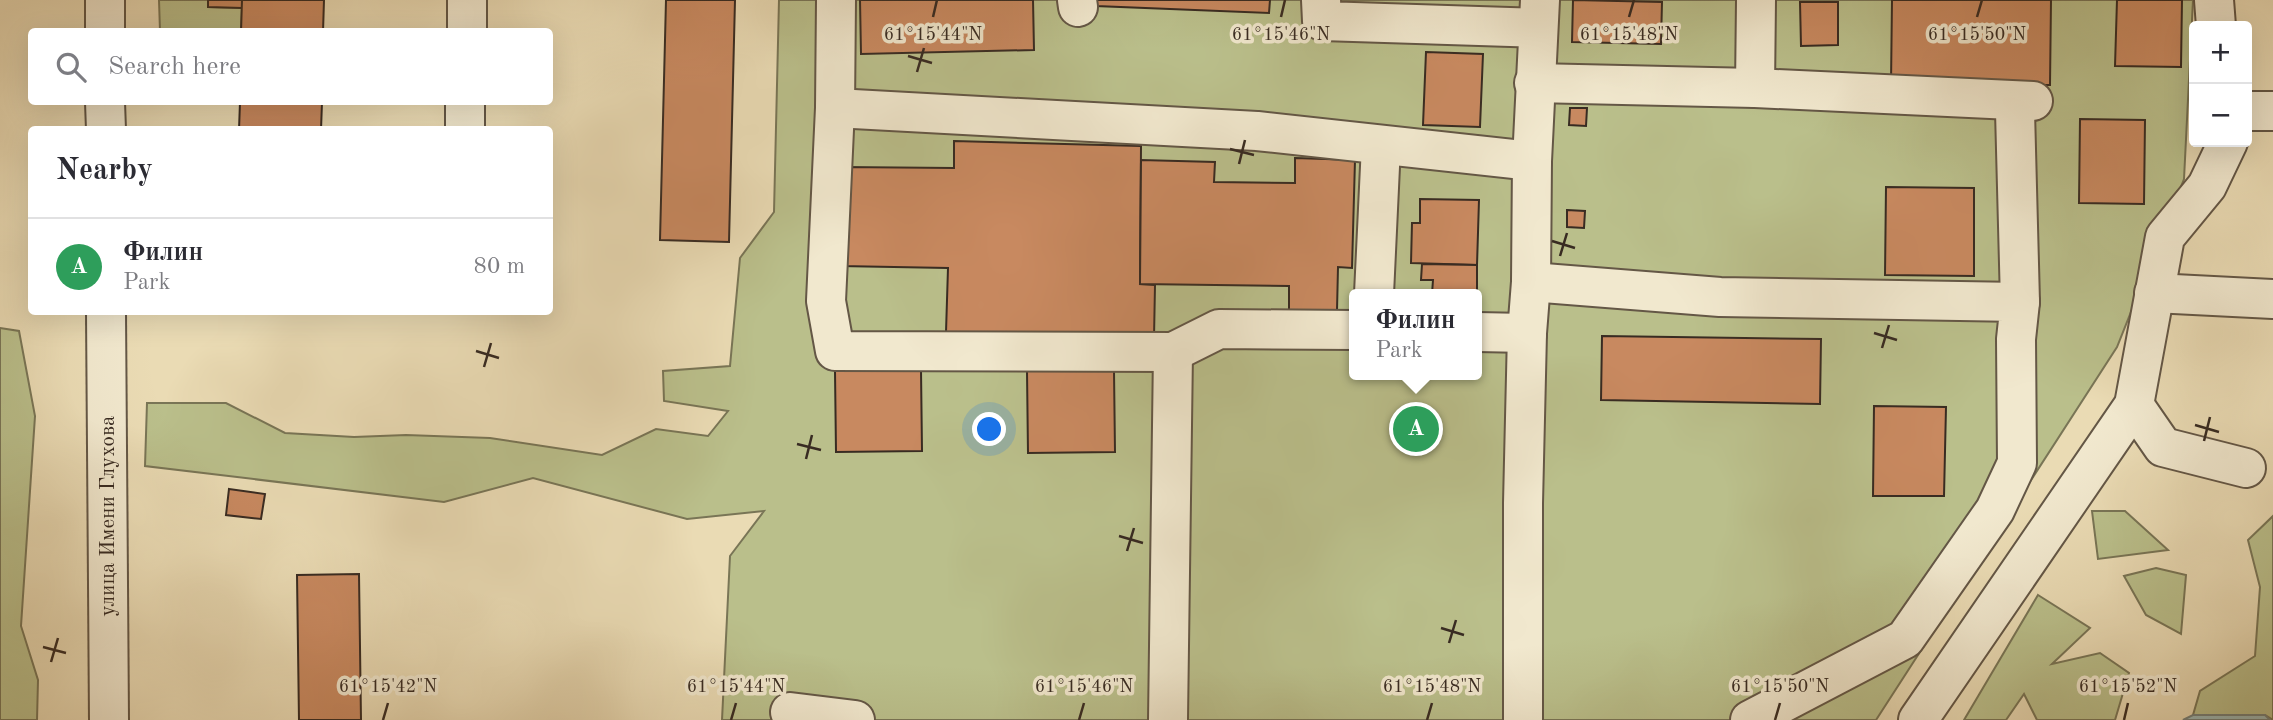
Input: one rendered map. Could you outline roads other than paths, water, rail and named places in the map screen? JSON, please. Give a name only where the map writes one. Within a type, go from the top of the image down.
[{"type":"street","points":[[105,0],[105,28]]},
{"type":"street","points":[[467,0],[467,28]]},
{"type":"street","points":[[836,0],[835,108],[826,301],[835,351],[1174,352],[1219,329],[1349,330]]},
{"type":"street","points":[[1321,0],[1322,21],[1539,14],[1534,83],[1531,282],[1527,333],[1523,503],[1523,720]]},
{"type":"street","points":[[1755,88],[1756,0]]},
{"type":"street","points":[[2214,0],[2216,21]]},
{"type":"street","points":[[1534,83],[1755,88],[2024,106],[2020,302],[2016,339],[2017,463],[1995,510],[1905,639],[1750,720]]},
{"type":"street","points":[[105,105],[106,126]]},
{"type":"street","points":[[464,126],[465,105]]},
{"type":"street","points":[[835,108],[1257,131],[1532,161]]},
{"type":"street","points":[[2252,111],[2273,111]]},
{"type":"street","points":[[1374,289],[1381,145]]},
{"type":"street","points":[[1918,720],[2134,405],[2165,237],[2207,186],[2226,147]]},
{"type":"street","points":[[1531,282],[1720,296],[2020,302]]},
{"type":"street","points":[[2154,293],[2273,299]]},
{"type":"street","name":"улица Имени Глухова","points":[[106,315],[108,720]]},
{"type":"street","points":[[1482,332],[1527,333]]},
{"type":"street","points":[[1168,720],[1174,352]]},
{"type":"street","points":[[2134,405],[2163,447],[2246,468]]},
{"type":"street","points":[[790,712],[855,720]]},
{"type":"water","points":[[2193,715],[2265,715],[2270,720],[2183,720]]},
{"type":"place","name":"Филин","points":[[1416,429]]}]
